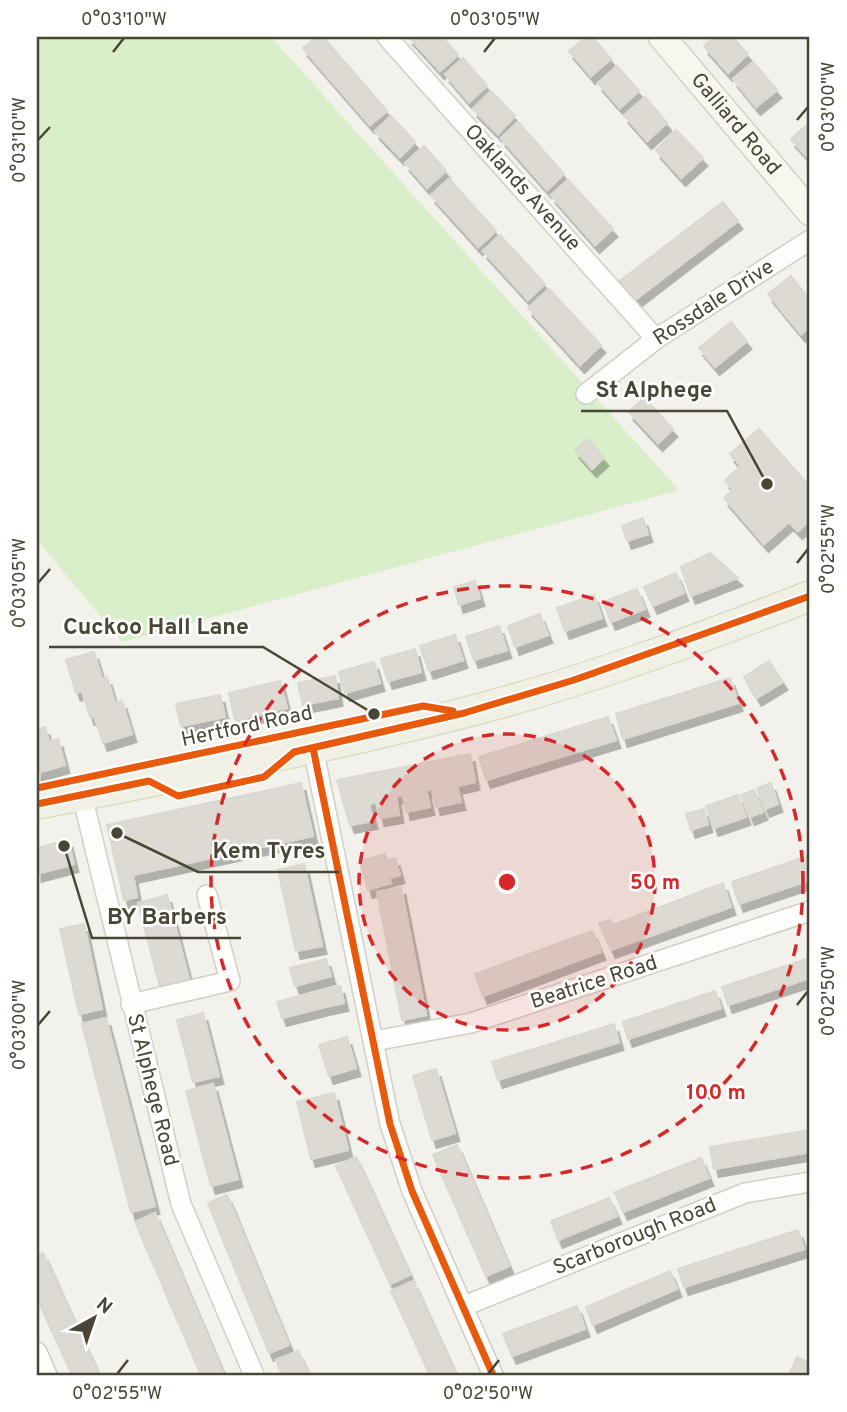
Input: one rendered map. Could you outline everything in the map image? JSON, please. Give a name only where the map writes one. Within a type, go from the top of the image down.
[{"type":"main road","name":"Hertford Road","points":[[37,804],[313,748],[464,713],[574,680],[810,596]]},
{"type":"street","name":"Oaklands Avenue","points":[[387,37],[656,339]]},
{"type":"street","name":"Galliard Road","points":[[662,37],[810,212]]},
{"type":"street","name":"Rossdale Drive","points":[[586,394],[656,339],[810,240]]},
{"type":"street","points":[[313,748],[390,1124],[412,1191],[493,1375]]},
{"type":"street","name":"St Alphege Road","points":[[82,795],[181,1204],[254,1375]]},
{"type":"street","points":[[131,1004],[230,981],[207,895]]},
{"type":"street","name":"Beatrice Road","points":[[374,1041],[471,1023],[810,911]]},
{"type":"street","name":"Scarborough Road","points":[[464,1306],[745,1193],[810,1182]]},
{"type":"street","points":[[37,1352],[47,1375]]},
{"type":"green space","points":[[37,37],[271,37],[679,490],[122,642],[37,540]]},
{"type":"building","points":[[316,37],[323,37],[387,111],[370,125],[303,48]]},
{"type":"building","points":[[409,37],[442,37],[458,55],[440,71]]},
{"type":"building","points":[[587,37],[592,37],[611,59],[591,76],[569,51]]},
{"type":"building","points":[[714,37],[732,37],[748,54],[728,73],[704,46]]},
{"type":"building","points":[[463,58],[487,86],[469,102],[445,74]]},
{"type":"building","points":[[753,62],[777,90],[756,107],[733,79]]},
{"type":"building","points":[[617,66],[639,91],[620,108],[598,83]]},
{"type":"building","points":[[491,91],[515,116],[498,134],[473,109]]},
{"type":"building","points":[[645,97],[667,123],[647,141],[624,115]]},
{"type":"building","points":[[391,116],[415,142],[400,157],[375,131]]},
{"type":"building","points":[[518,122],[564,174],[547,190],[501,138]]},
{"type":"building","points":[[810,122],[810,160],[791,139]]},
{"type":"building","points":[[676,130],[703,158],[681,178],[656,150]]},
{"type":"building","points":[[424,146],[446,171],[427,188],[405,163]]},
{"type":"building","points":[[449,179],[496,231],[478,247],[431,195]]},
{"type":"building","points":[[568,180],[613,229],[595,245],[551,195]]},
{"type":"building","points":[[723,202],[738,221],[631,303],[617,283]]},
{"type":"building","points":[[500,235],[545,284],[528,300],[483,251]]},
{"type":"building","points":[[791,276],[810,300],[810,327],[801,334],[768,294]]},
{"type":"building","points":[[549,289],[601,345],[580,365],[528,308]]},
{"type":"building","points":[[731,322],[747,341],[715,367],[699,348]]},
{"type":"building","points":[[644,398],[673,429],[658,443],[629,412]]},
{"type":"building","points":[[759,429],[810,487],[810,520],[798,531],[789,522],[764,544],[724,498],[733,490],[725,480],[741,466],[730,454]]},
{"type":"building","points":[[587,439],[604,458],[592,469],[575,450]]},
{"type":"building","points":[[643,518],[648,534],[627,541],[622,526]]},
{"type":"building","points":[[710,553],[738,578],[691,596],[681,567]]},
{"type":"building","points":[[676,573],[684,593],[653,606],[644,587]]},
{"type":"building","points":[[475,581],[480,598],[459,605],[454,587]]},
{"type":"building","points":[[637,589],[645,609],[611,622],[603,602]]},
{"type":"building","points":[[594,595],[602,618],[565,631],[557,608]]},
{"type":"building","points":[[540,614],[548,635],[515,647],[508,626]]},
{"type":"building","points":[[499,626],[507,650],[474,660],[466,637]]},
{"type":"building","points":[[455,635],[463,660],[429,671],[420,646]]},
{"type":"building","points":[[415,649],[421,672],[388,681],[381,659]]},
{"type":"building","points":[[94,652],[102,679],[107,677],[115,703],[122,701],[132,734],[103,743],[94,716],[90,717],[82,691],[76,693],[66,660]]},
{"type":"building","points":[[769,661],[783,682],[757,698],[744,677]]},
{"type":"building","points":[[374,662],[380,683],[345,693],[339,672]]},
{"type":"building","points":[[335,676],[338,698],[303,705],[298,683]]},
{"type":"building","points":[[730,678],[738,703],[623,739],[616,714]]},
{"type":"building","points":[[280,681],[287,708],[235,720],[229,693]]},
{"type":"building","points":[[220,695],[225,717],[181,726],[176,704]]},
{"type":"building","points":[[608,717],[616,740],[486,780],[479,757]]},
{"type":"building","points":[[45,727],[49,742],[58,739],[65,765],[37,773],[37,729]]},
{"type":"building","points":[[470,754],[475,782],[457,786],[461,802],[436,807],[432,789],[426,790],[430,807],[406,812],[403,795],[396,796],[399,815],[380,818],[376,802],[369,804],[373,821],[350,825],[337,780]]},
{"type":"building","points":[[301,783],[313,836],[133,875],[137,897],[124,900],[107,825]]},
{"type":"building","points":[[771,783],[778,804],[765,809],[757,788]]},
{"type":"building","points":[[754,790],[763,812],[750,817],[741,795]]},
{"type":"building","points":[[738,795],[746,817],[714,828],[706,806]]},
{"type":"building","points":[[704,809],[708,824],[691,830],[686,814]]},
{"type":"building","points":[[68,840],[74,864],[37,874],[37,848]]},
{"type":"building","points":[[385,854],[387,860],[395,858],[400,875],[389,878],[391,883],[368,890],[360,861]]},
{"type":"building","points":[[810,855],[810,880],[739,904],[732,882]]},
{"type":"building","points":[[304,864],[322,946],[296,951],[278,870]]},
{"type":"building","points":[[723,883],[731,907],[611,950],[599,923],[610,920],[613,925]]},
{"type":"building","points":[[401,887],[426,1015],[402,1020],[377,892]]},
{"type":"building","points":[[167,895],[190,983],[161,991],[138,903]]},
{"type":"building","points":[[84,924],[102,1009],[79,1014],[60,929]]},
{"type":"building","points":[[592,931],[601,952],[483,996],[475,974]]},
{"type":"building","points":[[810,958],[810,978],[728,1005],[722,987]]},
{"type":"building","points":[[326,959],[331,976],[295,986],[290,968]]},
{"type":"building","points":[[340,986],[344,1003],[325,1007],[322,990]]},
{"type":"building","points":[[322,990],[325,1007],[282,1018],[277,1002]]},
{"type":"building","points":[[715,991],[721,1008],[628,1039],[623,1022]]},
{"type":"building","points":[[203,1013],[219,1076],[193,1082],[177,1020]]},
{"type":"building","points":[[106,1018],[155,1206],[131,1212],[82,1024]]},
{"type":"building","points":[[614,1024],[619,1042],[498,1080],[492,1062]]},
{"type":"building","points":[[347,1037],[356,1068],[329,1076],[319,1045]]},
{"type":"building","points":[[436,1069],[455,1133],[432,1140],[413,1076]]},
{"type":"building","points":[[213,1084],[238,1179],[211,1186],[186,1091]]},
{"type":"building","points":[[334,1093],[348,1150],[311,1159],[297,1102]]},
{"type":"building","points":[[810,1130],[810,1152],[714,1169],[710,1147]]},
{"type":"building","points":[[457,1145],[509,1266],[486,1276],[433,1155]]},
{"type":"building","points":[[356,1157],[410,1275],[390,1284],[336,1166]]},
{"type":"building","points":[[701,1158],[709,1178],[623,1212],[615,1192]]},
{"type":"building","points":[[227,1195],[289,1345],[269,1353],[208,1203]]},
{"type":"building","points":[[609,1198],[617,1216],[558,1240],[551,1221]]},
{"type":"building","points":[[155,1213],[224,1375],[201,1375],[135,1222]]},
{"type":"building","points":[[798,1230],[804,1249],[684,1287],[678,1269]]},
{"type":"building","points":[[43,1253],[99,1375],[72,1375],[37,1298],[37,1256]]},
{"type":"building","points":[[670,1271],[677,1289],[593,1325],[586,1307]]},
{"type":"building","points":[[413,1281],[456,1375],[430,1375],[391,1291]]},
{"type":"building","points":[[577,1306],[585,1329],[512,1356],[503,1334]]},
{"type":"building","points":[[298,1351],[309,1375],[282,1375],[276,1360]]},
{"type":"building","points":[[797,1357],[810,1363],[810,1375],[789,1375]]},
{"type":"cycle path","points":[[37,804],[149,781],[178,796],[264,777],[294,752],[464,713],[574,680],[810,596]]},
{"type":"cycle path","points":[[37,788],[423,706],[453,711]]},
{"type":"cycle path","points":[[313,748],[390,1124],[412,1191],[493,1375]]},
{"type":"place","name":"St Alphege","points":[[767,484]]},
{"type":"place","name":"Cuckoo Hall Lane","points":[[374,714]]},
{"type":"place","name":"Kem Tyres","points":[[117,833]]},
{"type":"place","name":"BY Barbers","points":[[64,846]]}]
